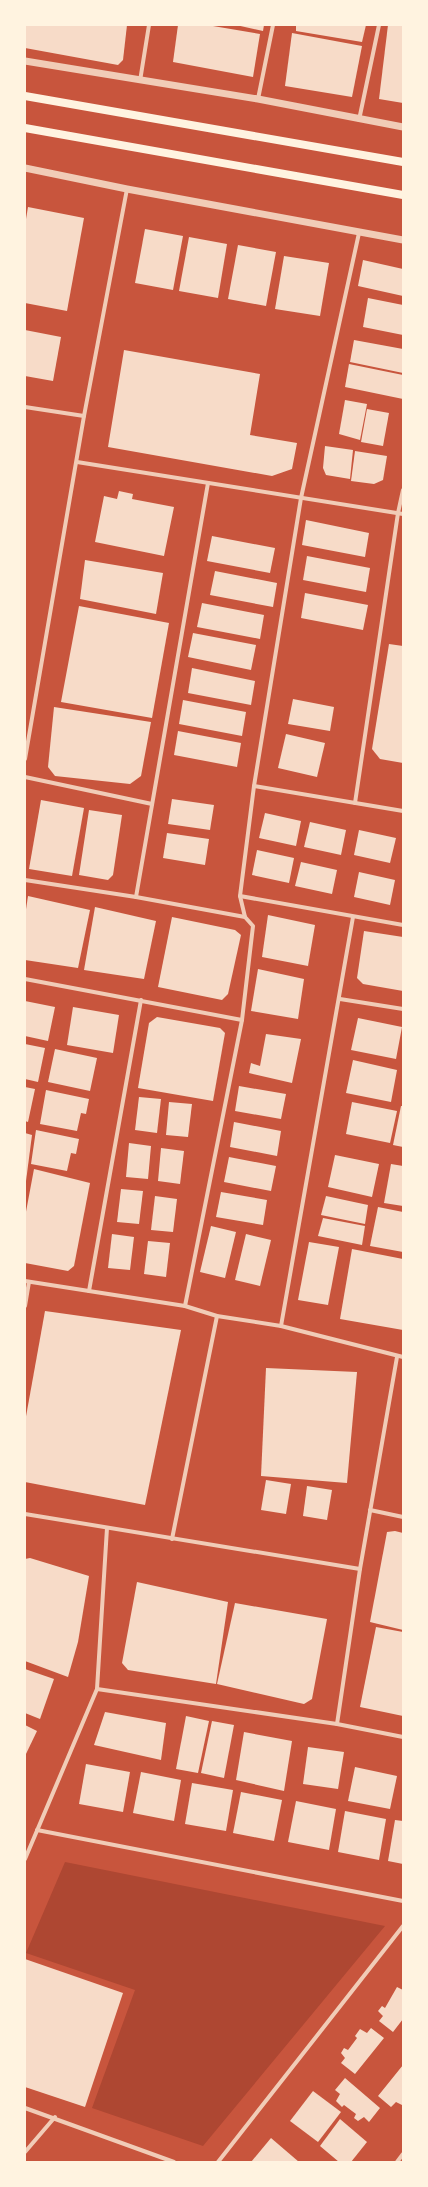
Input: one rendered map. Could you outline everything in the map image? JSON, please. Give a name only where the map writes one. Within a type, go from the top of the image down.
[{"type":"main road","points":[[25,96],[403,162]]},
{"type":"main road","points":[[25,128],[403,195]]},
{"type":"street","points":[[140,81],[149,25]]},
{"type":"street","points":[[258,99],[273,25]]},
{"type":"street","points":[[359,120],[379,25]]},
{"type":"street","points":[[25,61],[140,81],[258,99],[359,120],[403,127]]},
{"type":"street","points":[[25,168],[127,189],[403,240]]},
{"type":"street","points":[[25,759],[84,416],[127,189]]},
{"type":"street","points":[[185,1306],[242,1020],[253,926],[245,918],[240,896],[254,786],[300,498],[359,233]]},
{"type":"street","points":[[25,407],[84,416]]},
{"type":"street","points":[[77,462],[403,514]]},
{"type":"street","points":[[136,897],[160,767],[208,483]]},
{"type":"street","points":[[356,803],[398,513],[403,490]]},
{"type":"street","points":[[25,777],[152,804]]},
{"type":"street","points":[[254,786],[403,811]]},
{"type":"street","points":[[25,880],[136,897],[245,918]]},
{"type":"street","points":[[240,896],[403,925]]},
{"type":"street","points":[[281,1326],[340,999],[353,917]]},
{"type":"street","points":[[25,979],[242,1020]]},
{"type":"street","points":[[340,999],[403,1009]]},
{"type":"street","points":[[89,1292],[141,1000]]},
{"type":"street","points":[[25,1306],[27,1282],[185,1306],[217,1316],[281,1326],[397,1357],[403,1357]]},
{"type":"street","points":[[172,1539],[217,1316]]},
{"type":"street","points":[[337,1724],[360,1569],[397,1357]]},
{"type":"street","points":[[370,1510],[403,1517]]},
{"type":"street","points":[[25,1514],[360,1569]]},
{"type":"street","points":[[25,1859],[97,1689],[107,1528]]},
{"type":"street","points":[[97,1689],[337,1724],[403,1737]]},
{"type":"street","points":[[36,1830],[403,1901]]},
{"type":"street","points":[[218,2162],[403,1926]]},
{"type":"street","points":[[25,2108],[54,2117],[174,2162]]},
{"type":"street","points":[[25,2152],[54,2117]]},
{"type":"street","points":[[397,2162],[403,2154]]},
{"type":"shaded area","points":[[65,1862],[385,1926],[203,2146],[92,2108],[135,1990],[26,1953]]},
{"type":"building","points":[[25,25],[127,25],[123,60],[118,65],[25,48]]},
{"type":"building","points":[[178,25],[207,25],[260,34],[253,77],[173,62]]},
{"type":"building","points":[[236,25],[264,25],[263,31]]},
{"type":"building","points":[[296,25],[366,25],[362,42],[296,31]]},
{"type":"building","points":[[388,25],[403,25],[403,103],[379,99]]},
{"type":"building","points":[[292,33],[362,46],[352,97],[285,86]]},
{"type":"building","points":[[28,207],[84,218],[67,311],[25,303],[25,225]]},
{"type":"building","points":[[145,229],[183,236],[173,290],[135,283]]},
{"type":"building","points":[[189,237],[227,244],[218,298],[179,291]]},
{"type":"building","points":[[238,245],[276,252],[266,306],[228,299]]},
{"type":"building","points":[[284,256],[329,263],[320,316],[275,309]]},
{"type":"building","points":[[363,260],[403,269],[403,296],[358,286]]},
{"type":"building","points":[[368,298],[403,305],[403,335],[363,327]]},
{"type":"building","points":[[25,330],[61,337],[53,381],[25,376]]},
{"type":"building","points":[[354,340],[403,349],[403,373],[350,362]]},
{"type":"building","points":[[124,350],[260,374],[250,435],[297,443],[292,469],[272,476],[108,447]]},
{"type":"building","points":[[349,364],[403,375],[403,399],[345,387]]},
{"type":"building","points":[[345,400],[367,404],[360,440],[339,434]]},
{"type":"building","points":[[367,409],[389,413],[383,446],[361,442]]},
{"type":"building","points":[[325,446],[353,450],[350,479],[326,475],[323,468]]},
{"type":"building","points":[[355,451],[387,456],[383,480],[374,484],[351,481]]},
{"type":"building","points":[[119,491],[133,494],[132,499],[174,507],[164,556],[95,542],[104,496],[117,499]]},
{"type":"building","points":[[306,520],[369,533],[365,557],[302,545]]},
{"type":"building","points":[[212,536],[275,548],[270,573],[207,561]]},
{"type":"building","points":[[307,556],[370,568],[366,592],[303,580]]},
{"type":"building","points":[[85,560],[163,573],[156,614],[80,599]]},
{"type":"building","points":[[215,571],[277,583],[273,607],[210,595]]},
{"type":"building","points":[[305,593],[368,605],[363,630],[301,618]]},
{"type":"building","points":[[202,603],[264,615],[260,639],[197,627]]},
{"type":"building","points":[[79,606],[169,623],[152,718],[61,702]]},
{"type":"building","points":[[193,633],[256,645],[251,670],[188,657]]},
{"type":"building","points":[[389,644],[403,646],[403,763],[380,759],[372,749]]},
{"type":"building","points":[[192,668],[255,681],[251,705],[188,693]]},
{"type":"building","points":[[293,699],[334,707],[330,731],[288,724]]},
{"type":"building","points":[[183,700],[246,712],[242,736],[179,724]]},
{"type":"building","points":[[54,707],[151,722],[141,776],[130,784],[55,776],[48,767]]},
{"type":"building","points":[[178,731],[241,743],[237,767],[174,755]]},
{"type":"building","points":[[286,734],[325,743],[317,777],[278,768]]},
{"type":"building","points":[[172,799],[214,805],[210,830],[168,824]]},
{"type":"building","points":[[41,800],[84,808],[72,876],[29,869]]},
{"type":"building","points":[[89,810],[122,815],[113,875],[108,880],[79,875]]},
{"type":"building","points":[[265,813],[301,821],[296,846],[259,838]]},
{"type":"building","points":[[310,822],[346,830],[341,855],[304,847]]},
{"type":"building","points":[[359,830],[396,838],[390,863],[354,855]]},
{"type":"building","points":[[167,833],[209,839],[205,865],[163,858]]},
{"type":"building","points":[[257,850],[294,858],[289,883],[252,875]]},
{"type":"building","points":[[301,862],[337,870],[332,894],[295,886]]},
{"type":"building","points":[[359,872],[395,880],[390,905],[354,897]]},
{"type":"building","points":[[28,896],[90,910],[78,968],[25,960],[25,916]]},
{"type":"building","points":[[95,907],[156,921],[144,979],[84,970]]},
{"type":"building","points":[[268,915],[315,925],[308,966],[262,957]]},
{"type":"building","points":[[172,917],[235,930],[241,935],[228,994],[222,1000],[158,987]]},
{"type":"building","points":[[364,931],[403,937],[403,991],[363,984],[357,978]]},
{"type":"building","points":[[258,969],[304,979],[298,1019],[251,1011]]},
{"type":"building","points":[[25,1001],[55,1007],[48,1041],[25,1036]]},
{"type":"building","points":[[73,1007],[119,1015],[113,1053],[67,1045]]},
{"type":"building","points":[[157,1017],[220,1028],[225,1033],[213,1101],[138,1088],[149,1023]]},
{"type":"building","points":[[358,1018],[402,1027],[396,1059],[351,1050]]},
{"type":"building","points":[[266,1034],[301,1039],[292,1083],[249,1073],[251,1063],[260,1066]]},
{"type":"building","points":[[25,1044],[45,1048],[38,1082],[25,1079]]},
{"type":"building","points":[[55,1049],[97,1058],[90,1091],[48,1082]]},
{"type":"building","points":[[353,1060],[397,1070],[391,1102],[346,1093]]},
{"type":"building","points":[[239,1086],[286,1094],[281,1119],[235,1111]]},
{"type":"building","points":[[25,1087],[35,1089],[28,1122],[25,1121]]},
{"type":"building","points":[[46,1090],[89,1099],[86,1114],[81,1113],[77,1131],[40,1124]]},
{"type":"building","points":[[139,1097],[161,1099],[157,1133],[135,1130]]},
{"type":"building","points":[[169,1102],[192,1104],[188,1137],[166,1135]]},
{"type":"building","points":[[352,1102],[397,1111],[390,1143],[346,1134]]},
{"type":"building","points":[[401,1106],[403,1106],[403,1147],[393,1145]]},
{"type":"building","points":[[234,1122],[281,1131],[277,1156],[230,1147]]},
{"type":"building","points":[[36,1130],[79,1139],[76,1154],[71,1153],[67,1171],[31,1164]]},
{"type":"building","points":[[25,1133],[32,1135],[26,1181],[25,1181]]},
{"type":"building","points":[[129,1143],[151,1146],[148,1179],[126,1177]]},
{"type":"building","points":[[161,1148],[184,1151],[180,1184],[158,1181]]},
{"type":"building","points":[[335,1155],[379,1164],[372,1197],[328,1187]]},
{"type":"building","points":[[229,1157],[276,1166],[271,1191],[224,1182]]},
{"type":"building","points":[[391,1164],[403,1166],[403,1206],[384,1203]]},
{"type":"building","points":[[34,1169],[90,1183],[74,1266],[68,1271],[25,1263],[25,1217]]},
{"type":"building","points":[[121,1189],[143,1191],[139,1224],[117,1222]]},
{"type":"building","points":[[221,1192],[267,1200],[263,1225],[216,1217]]},
{"type":"building","points":[[155,1196],[177,1199],[173,1232],[151,1230]]},
{"type":"building","points":[[326,1196],[368,1205],[365,1224],[321,1215]]},
{"type":"building","points":[[378,1207],[403,1212],[403,1252],[370,1246]]},
{"type":"building","points":[[323,1218],[365,1226],[362,1245],[318,1236]]},
{"type":"building","points":[[211,1226],[236,1232],[225,1278],[200,1272]]},
{"type":"building","points":[[112,1234],[134,1237],[130,1270],[108,1268]]},
{"type":"building","points":[[246,1234],[271,1240],[260,1286],[235,1280]]},
{"type":"building","points":[[148,1241],[170,1243],[166,1277],[144,1274]]},
{"type":"building","points":[[309,1242],[339,1247],[328,1305],[298,1300]]},
{"type":"building","points":[[352,1249],[403,1259],[403,1330],[340,1319]]},
{"type":"building","points":[[45,1311],[181,1330],[145,1505],[25,1482],[25,1422]]},
{"type":"building","points":[[266,1368],[357,1372],[347,1483],[261,1476]]},
{"type":"building","points":[[266,1480],[291,1484],[286,1514],[261,1510]]},
{"type":"building","points":[[307,1486],[332,1490],[327,1520],[303,1516]]},
{"type":"building","points":[[395,1531],[403,1533],[403,1630],[370,1622],[387,1532]]},
{"type":"building","points":[[30,1558],[89,1576],[78,1642],[68,1677],[25,1661],[25,1559]]},
{"type":"building","points":[[137,1582],[228,1602],[216,1684],[128,1670],[122,1663]]},
{"type":"building","points":[[235,1603],[327,1619],[312,1699],[304,1704],[217,1684]]},
{"type":"building","points":[[376,1627],[403,1632],[403,1716],[360,1707]]},
{"type":"building","points":[[25,1669],[54,1679],[40,1719],[25,1713]]},
{"type":"building","points":[[105,1712],[166,1723],[161,1760],[94,1745]]},
{"type":"building","points":[[186,1716],[209,1721],[198,1773],[176,1769]]},
{"type":"building","points":[[212,1721],[234,1725],[224,1778],[201,1773]]},
{"type":"building","points":[[25,1725],[37,1731],[25,1756]]},
{"type":"building","points":[[244,1732],[292,1741],[284,1791],[236,1780]]},
{"type":"building","points":[[308,1747],[344,1752],[338,1789],[303,1784]]},
{"type":"building","points":[[86,1764],[130,1772],[123,1812],[79,1804]]},
{"type":"building","points":[[355,1767],[397,1776],[390,1809],[348,1801]]},
{"type":"building","points":[[141,1772],[181,1780],[174,1821],[133,1813]]},
{"type":"building","points":[[192,1783],[233,1790],[226,1831],[185,1824]]},
{"type":"building","points":[[241,1792],[282,1800],[274,1841],[233,1833]]},
{"type":"building","points":[[296,1801],[336,1809],[329,1850],[288,1842]]},
{"type":"building","points":[[345,1811],[386,1819],[379,1860],[338,1852]]},
{"type":"building","points":[[395,1820],[403,1821],[403,1864],[388,1861]]},
{"type":"building","points":[[25,1959],[123,1993],[85,2107],[25,2087]]},
{"type":"building","points":[[397,1987],[403,1990],[403,2019],[393,2032],[379,2021],[383,2016],[378,2011],[382,2006],[385,2008]]},
{"type":"building","points":[[371,2028],[384,2038],[355,2074],[341,2063],[345,2058],[341,2053],[344,2048],[348,2050],[357,2038],[355,2036],[360,2029],[367,2033]]},
{"type":"building","points":[[403,2065],[403,2104],[402,2105],[396,2102],[391,2107],[378,2096]]},
{"type":"building","points":[[345,2078],[380,2108],[369,2122],[364,2117],[358,2121],[354,2118],[356,2114],[344,2105],[342,2107],[336,2101],[340,2094],[335,2090]]},
{"type":"building","points":[[313,2091],[341,2112],[318,2142],[290,2121]]},
{"type":"building","points":[[340,2119],[367,2142],[351,2162],[339,2162],[320,2146]]},
{"type":"building","points":[[271,2138],[299,2162],[251,2162]]}]
